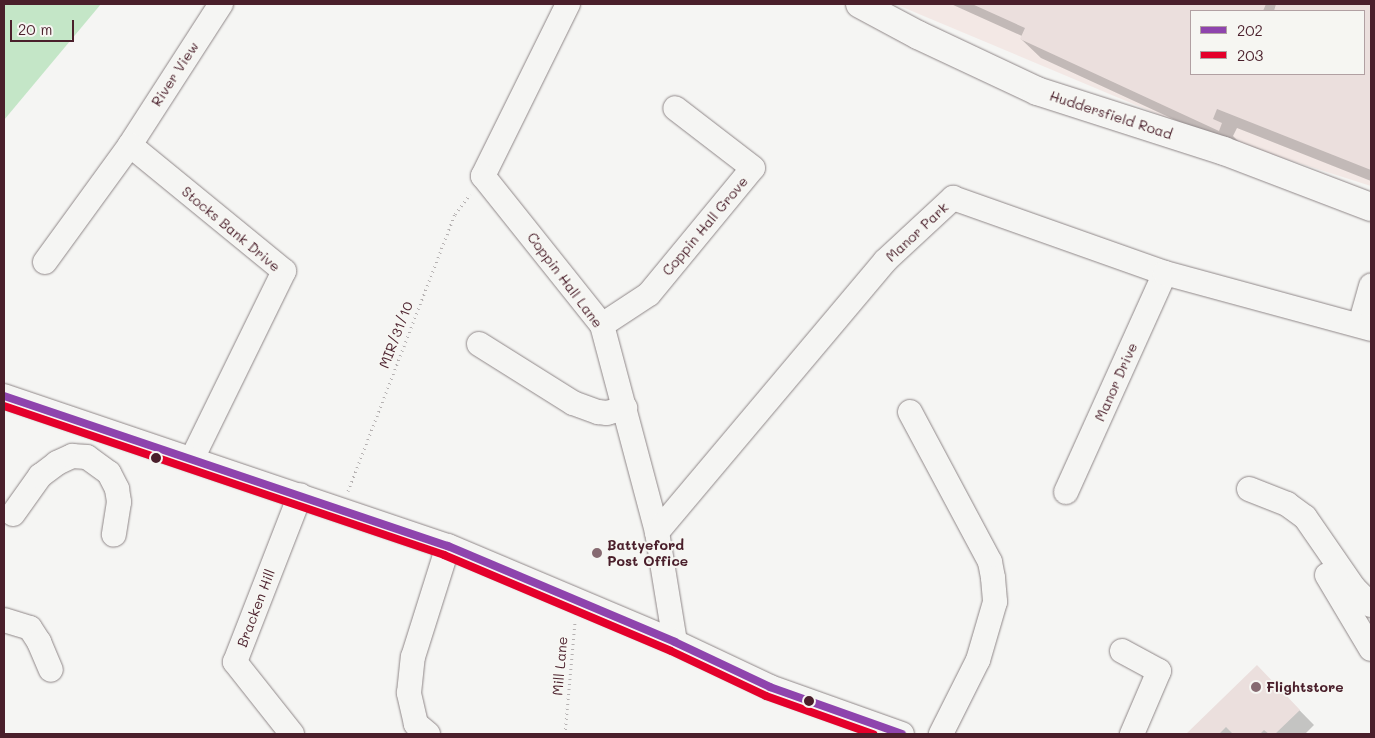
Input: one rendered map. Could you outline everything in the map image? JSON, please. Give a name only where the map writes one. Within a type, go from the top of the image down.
[{"type":"highway","name":"Huddersfield Road","points":[[860,4],[918,35],[1037,91],[1224,151],[1371,207]]},
{"type":"street","name":"River View","points":[[130,145],[221,4]]},
{"type":"street","points":[[483,176],[568,4]]},
{"type":"street","name":"Coppin Hall Grove","points":[[602,325],[649,294],[753,168],[675,108]]},
{"type":"street","points":[[45,262],[130,145]]},
{"type":"street","name":"Stocks Bank Drive","points":[[130,145],[284,271],[192,459]]},
{"type":"street","name":"Coppin Hall Lane","points":[[483,176],[602,325],[657,532],[675,642]]},
{"type":"street","name":"Manor Park","points":[[657,532],[885,262],[953,198],[1165,273],[1366,327]]},
{"type":"street","name":"Manor Drive","points":[[1066,492],[1165,273]]},
{"type":"street","points":[[1366,327],[1371,286]]},
{"type":"street","points":[[479,344],[573,403],[598,412],[607,413],[624,408]]},
{"type":"street","points":[[4,396],[448,546],[675,642],[770,687],[890,732]]},
{"type":"street","points":[[910,412],[990,562],[993,578],[994,602],[978,660],[941,734]]},
{"type":"street","points":[[87,457],[102,429]]},
{"type":"street","points":[[13,514],[40,476],[72,456],[87,457],[109,473],[117,489],[118,502],[114,535]]},
{"type":"street","points":[[1249,489],[1288,504],[1305,517],[1354,588],[1366,599]]},
{"type":"street","name":"Bracken Hill","points":[[292,734],[235,662],[300,495]]},
{"type":"street","points":[[428,734],[416,724],[408,694],[413,657],[448,546]]},
{"type":"street","points":[[1316,558],[1371,649]]},
{"type":"street","points":[[4,620],[30,628],[52,670]]},
{"type":"street","points":[[1122,651],[1159,672],[1132,734]]},
{"type":"path","name":"MIR/31/10","points":[[341,510],[455,214],[483,176]]},
{"type":"path","name":"Mill Lane","points":[[565,734],[577,601]]},
{"type":"shaded area","points":[[895,4],[1371,4],[1371,186],[1200,132]]},
{"type":"green space","points":[[4,4],[101,4],[4,120]]},
{"type":"building","points":[[972,4],[1266,4],[1263,10],[1190,10],[1190,75],[1365,75],[1365,10],[1274,10],[1276,4],[1371,4],[1371,170],[1217,109],[1213,119],[1222,123],[1219,131],[1020,39],[1025,28]]},
{"type":"building","name":"Flightstore","points":[[1257,665],[1300,710],[1275,734],[1269,734],[1264,730],[1260,734],[1233,734],[1226,727],[1219,734],[1186,734]]},
{"type":"transit line","name":"202","points":[[4,396],[448,546],[675,642],[770,687],[902,734]]},
{"type":"transit line","name":"203","points":[[4,406],[444,555],[671,651],[766,696],[873,734]]},
{"type":"place","name":"Battyeford Post Office","points":[[597,553]]},
{"type":"place","name":"Flightstore","points":[[1256,687]]}]
